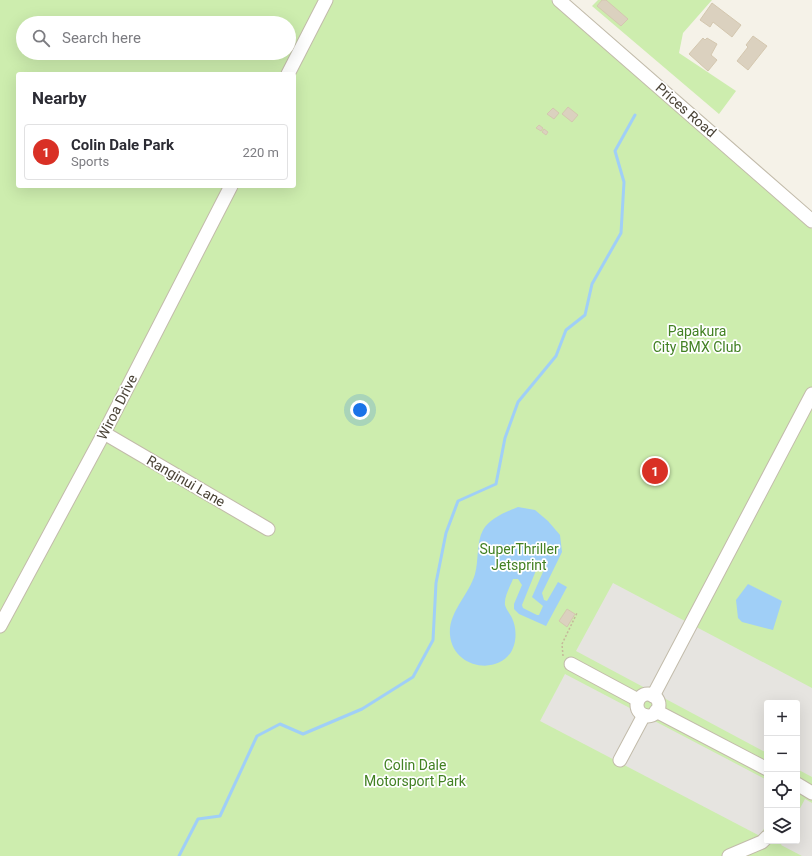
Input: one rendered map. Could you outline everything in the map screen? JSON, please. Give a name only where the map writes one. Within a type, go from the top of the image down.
[{"type":"street","points":[[296,58],[326,0]]},
{"type":"street","name":"Prices Road","points":[[559,0],[812,221]]},
{"type":"street","points":[[289,72],[295,60]]},
{"type":"street","name":"Wiroa Drive","points":[[0,626],[104,433],[230,188]]},
{"type":"street","points":[[653,696],[812,394]]},
{"type":"street","name":"Ranginui Lane","points":[[104,433],[268,529]]},
{"type":"street","points":[[571,664],[638,700]]},
{"type":"street","points":[[646,695],[653,696],[658,704],[656,711],[651,715],[644,715],[637,707],[638,700],[646,695]]},
{"type":"street","points":[[656,711],[764,767]]},
{"type":"street","points":[[620,760],[644,715]]},
{"type":"street","points":[[800,787],[812,792]]},
{"type":"street","points":[[728,856],[764,840]]},
{"type":"path","points":[[571,664],[565,661],[562,654],[562,644],[577,613]]},
{"type":"green space","points":[[0,0],[551,0],[812,229],[812,856],[0,856]]},
{"type":"green space","points":[[598,0],[712,0],[683,33],[679,53],[736,91],[719,114],[592,6]]},
{"type":"shaded area","points":[[613,583],[812,688],[812,777],[800,771],[800,700],[764,700],[764,751],[576,651]]},
{"type":"shaded area","points":[[565,674],[764,778],[764,829],[760,836],[540,721]]},
{"type":"shaded area","points":[[805,799],[812,803],[812,856],[802,856],[781,845],[800,844],[800,808]]},
{"type":"water","points":[[518,507],[535,510],[548,521],[560,535],[562,552],[542,593],[544,600],[547,601],[558,582],[567,587],[546,626],[519,614],[514,609],[514,604],[522,585],[518,579],[513,579],[506,595],[505,605],[512,618],[515,629],[515,641],[513,648],[507,657],[499,663],[478,665],[468,662],[460,656],[453,647],[450,635],[452,619],[475,574],[479,540],[483,530],[490,522],[503,513]],"holes":[[[544,561],[546,565],[532,597],[543,606],[539,615],[537,615],[523,608],[522,605],[539,563]]]},
{"type":"water","points":[[748,584],[782,601],[773,630],[742,622],[738,618],[736,600]]},
{"type":"building","points":[[602,0],[606,0],[628,19],[621,26],[597,6]]},
{"type":"building","points":[[712,3],[741,25],[732,37],[713,22],[710,27],[700,20]]},
{"type":"building","points":[[753,36],[767,46],[748,70],[737,61],[748,47],[746,45]]},
{"type":"building","points":[[703,38],[705,40],[707,38],[717,44],[711,55],[717,60],[708,71],[689,54]]},
{"type":"building","points":[[568,107],[578,115],[572,122],[562,114]]},
{"type":"building","points":[[553,108],[559,113],[554,119],[547,114]]},
{"type":"building","points":[[539,125],[543,128],[541,131],[536,128]]},
{"type":"building","points":[[544,129],[548,132],[546,135],[542,132]]},
{"type":"building","points":[[567,609],[575,614],[567,627],[559,621]]},
{"type":"waterway","points":[[179,856],[198,819],[220,816],[257,736],[280,724],[303,734],[362,709],[413,677],[433,640],[436,583],[446,533],[458,501],[496,484],[505,438],[518,402],[556,356],[566,330],[585,315],[592,284],[621,233],[624,182],[615,151],[635,115]]},
{"type":"place","name":"Colin Dale Park","points":[[655,471]]},
{"type":"park label","name":"Papakura City BMX Club","points":[[697,340]]},
{"type":"park label","name":"SuperThriller Jetsprint","points":[[519,558]]},
{"type":"park label","name":"Colin Dale Motorsport Park","points":[[415,774]]}]
